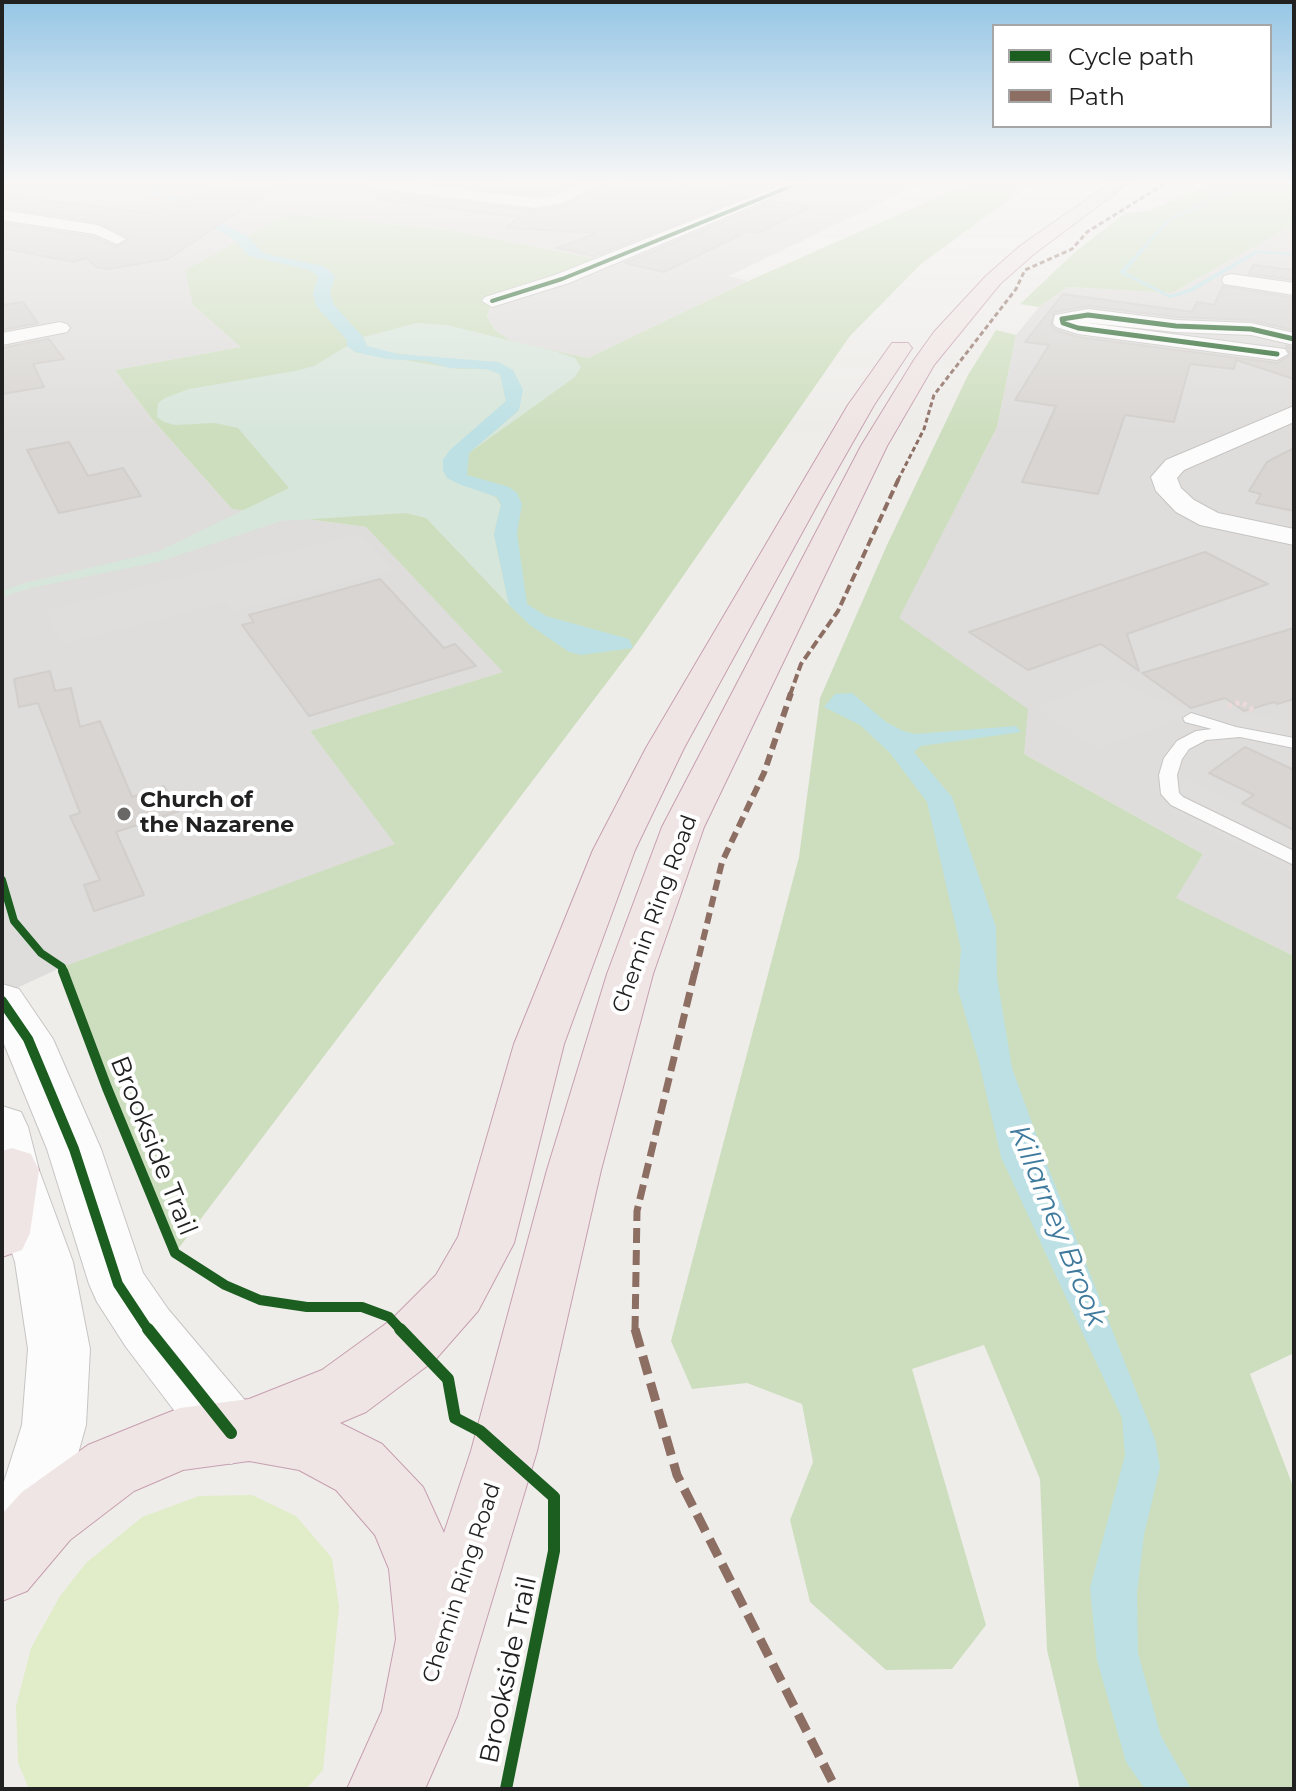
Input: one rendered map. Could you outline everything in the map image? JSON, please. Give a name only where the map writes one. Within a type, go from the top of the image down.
[{"type":"highway","points":[[949,293],[977,267]]},
{"type":"highway","name":"Chemin Ring Road","points":[[419,1716],[504,1451],[574,1170],[630,974],[683,827],[898,403],[956,321],[1008,267]]},
{"type":"highway","points":[[240,1432],[344,1391],[413,1340],[457,1293],[485,1243],[539,1044],[614,850],[665,748],[815,484],[884,369],[912,332]]},
{"type":"highway","points":[[2,1233],[7,1149]]},
{"type":"highway","points":[[2,1566],[46,1516],[111,1468],[180,1439],[240,1432],[308,1440],[359,1467],[399,1511],[424,1569],[432,1639],[419,1716],[386,1789]]},
{"type":"street","points":[[492,301],[593,267]]},
{"type":"street","points":[[1231,280],[1294,289]]},
{"type":"street","points":[[1285,352],[1078,328],[1062,321],[1064,317],[1081,314],[1176,326],[1251,329],[1294,339]]},
{"type":"street","points":[[2,339],[60,328]]},
{"type":"street","points":[[1253,363],[1285,352]]},
{"type":"street","points":[[1294,413],[1175,465],[1164,477],[1169,491],[1185,506],[1210,519],[1294,537]]},
{"type":"street","points":[[2,1001],[28,1039],[74,1149],[118,1284],[147,1328],[240,1432]]},
{"type":"street","points":[[2,1558],[27,1515],[54,1425],[59,1349],[44,1262],[7,1149]]},
{"type":"lane","points":[[1191,718],[1294,743]]},
{"type":"lane","points":[[1240,732],[1202,735],[1183,745],[1173,758],[1168,775],[1170,794],[1177,801],[1294,859]]},
{"type":"shaded area","points":[[2,267],[234,267],[193,305],[242,347],[115,370],[152,419],[232,509],[366,527],[504,672],[310,731],[396,844],[62,967],[2,995]]},
{"type":"shaded area","points":[[588,267],[749,267],[729,276],[748,281],[588,358],[511,341],[495,330],[487,317],[492,301]]},
{"type":"shaded area","points":[[1219,267],[1294,267],[1294,956],[1175,898],[1203,854],[1024,754],[898,618],[997,427],[1016,335],[1039,307],[1068,287],[1172,293]]},
{"type":"shaded area","points":[[417,323],[447,325],[557,352],[575,358],[581,367],[575,377],[469,453],[519,410],[513,370],[387,352],[367,346],[363,337]]},
{"type":"shaded area","points":[[347,346],[355,352],[459,369],[486,369],[500,374],[506,401],[447,478],[496,497],[501,505],[494,534],[509,605],[426,518],[406,513],[281,521],[158,562],[31,588],[2,597],[2,591],[25,583],[157,552],[289,488],[238,428],[215,423],[175,425],[164,422],[157,417],[158,403],[189,389],[314,366]]},
{"type":"shaded area","points":[[361,534],[394,570],[233,611],[226,602],[61,644],[45,610]]},
{"type":"shaded area","points":[[1113,677],[1155,699],[1202,714],[1181,722],[1175,720],[1097,749],[1035,708]]},
{"type":"shaded area","points":[[1241,714],[1294,723],[1294,750],[1240,739]]},
{"type":"shaded area","points":[[1184,777],[1294,833],[1294,873],[1174,812]]},
{"type":"green space","points":[[191,267],[590,267],[492,301],[487,317],[495,330],[511,341],[588,358],[781,267],[918,267],[850,336],[633,648],[175,1253],[107,1088],[62,967],[395,844],[310,731],[503,672],[366,527],[232,509],[152,419],[115,370],[241,347],[193,305],[185,270]]},
{"type":"green space","points":[[1060,267],[1219,267],[1172,293],[1068,287],[1039,307],[1020,304]]},
{"type":"green space","points":[[996,330],[1016,335],[997,427],[899,618],[1028,709],[1024,754],[1203,854],[1176,898],[1294,956],[1294,1353],[1250,1374],[1294,1489],[1294,1789],[1080,1789],[1047,1650],[1040,1479],[984,1345],[912,1369],[986,1625],[952,1669],[886,1670],[810,1602],[790,1520],[813,1462],[802,1404],[747,1383],[692,1389],[671,1341],[799,857],[820,698],[887,545],[968,375]]},
{"type":"green space","points":[[252,1495],[296,1516],[332,1558],[339,1607],[323,1770],[306,1789],[29,1789],[18,1763],[16,1706],[31,1648],[60,1596],[86,1563],[142,1517],[199,1496]]},
{"type":"water","points":[[294,267],[324,267],[335,277],[330,293],[334,305],[363,337],[367,346],[398,354],[498,362],[513,370],[523,390],[519,410],[469,453],[467,475],[509,487],[517,493],[522,504],[517,533],[527,604],[546,616],[629,639],[633,648],[581,655],[569,652],[531,626],[509,605],[494,534],[501,505],[497,497],[447,478],[443,470],[443,460],[450,450],[506,401],[500,374],[486,369],[449,368],[426,361],[387,359],[355,352],[316,306],[313,294],[318,276]]},
{"type":"water","name":"Killarney Brook","points":[[852,693],[886,722],[915,734],[1016,726],[1021,732],[921,746],[914,752],[952,797],[996,927],[997,977],[1012,1068],[1155,1439],[1160,1467],[1144,1535],[1137,1593],[1138,1653],[1161,1736],[1191,1789],[1145,1789],[1126,1762],[1097,1660],[1090,1588],[1125,1455],[1122,1418],[1001,1157],[958,990],[961,949],[927,802],[890,753],[860,725],[824,707],[835,694]]},
{"type":"building","points":[[641,267],[675,267],[664,272]]},
{"type":"building","points":[[1252,267],[1294,270],[1294,280],[1249,274]]},
{"type":"building","points":[[1223,286],[1294,298],[1294,330],[1251,320],[1176,317],[1088,306],[1054,312],[1051,325],[1055,330],[1078,337],[1277,363],[1291,355],[1286,346],[1294,348],[1294,379],[1236,360],[1234,369],[1190,364],[1174,422],[1125,415],[1098,494],[1022,482],[1056,406],[1015,400],[1049,345],[1025,342],[1063,294],[1192,312],[1197,302],[1214,305]]},
{"type":"building","points":[[2,301],[4,305],[23,302],[38,323],[2,330]]},
{"type":"building","points":[[49,339],[64,359],[33,364],[44,387],[2,394],[2,348]]},
{"type":"building","points":[[69,442],[88,476],[123,468],[141,496],[59,513],[27,450]]},
{"type":"building","points":[[1294,448],[1294,511],[1256,503],[1261,494],[1249,491],[1267,462]]},
{"type":"building","points":[[1205,552],[1268,584],[1127,634],[1139,671],[1101,644],[1028,670],[969,632]]},
{"type":"building","points":[[380,579],[444,648],[455,644],[476,666],[309,716],[242,625],[254,622],[249,615]]},
{"type":"building","points":[[1294,628],[1294,699],[1244,711],[1225,698],[1191,708],[1142,673]]},
{"type":"building","points":[[50,671],[55,691],[71,688],[80,727],[100,721],[132,797],[164,786],[179,811],[116,832],[144,895],[94,911],[84,885],[100,880],[70,816],[80,813],[38,703],[19,707],[14,679]]},
{"type":"building","points":[[1245,747],[1294,770],[1294,830],[1242,803],[1254,795],[1209,773]]},
{"type":"waterway","points":[[1127,267],[1122,272],[1170,297],[1189,291],[1232,267]]},
{"type":"marked path","points":[[836,1789],[677,1475],[635,1331],[637,1211],[722,862],[764,773],[801,664],[838,611],[924,429],[934,395],[1016,289],[1025,270],[1033,267]]},
{"type":"cycle path","points":[[492,301],[593,267]]},
{"type":"cycle path","points":[[1277,354],[1078,328],[1063,323],[1062,319],[1088,315],[1176,326],[1251,329],[1294,339]]},
{"type":"cycle path","name":"Brookside Trail","points":[[2,880],[14,921],[41,953],[62,967],[107,1088],[175,1253],[225,1285],[260,1300],[307,1307],[362,1307],[389,1317],[448,1379],[455,1418],[480,1431],[554,1497],[554,1551],[506,1789]]},
{"type":"cycle path","points":[[2,1001],[28,1039],[74,1149],[118,1284],[147,1328],[231,1433]]},
{"type":"place","name":"Church of the Nazarene","points":[[124,814]]}]
